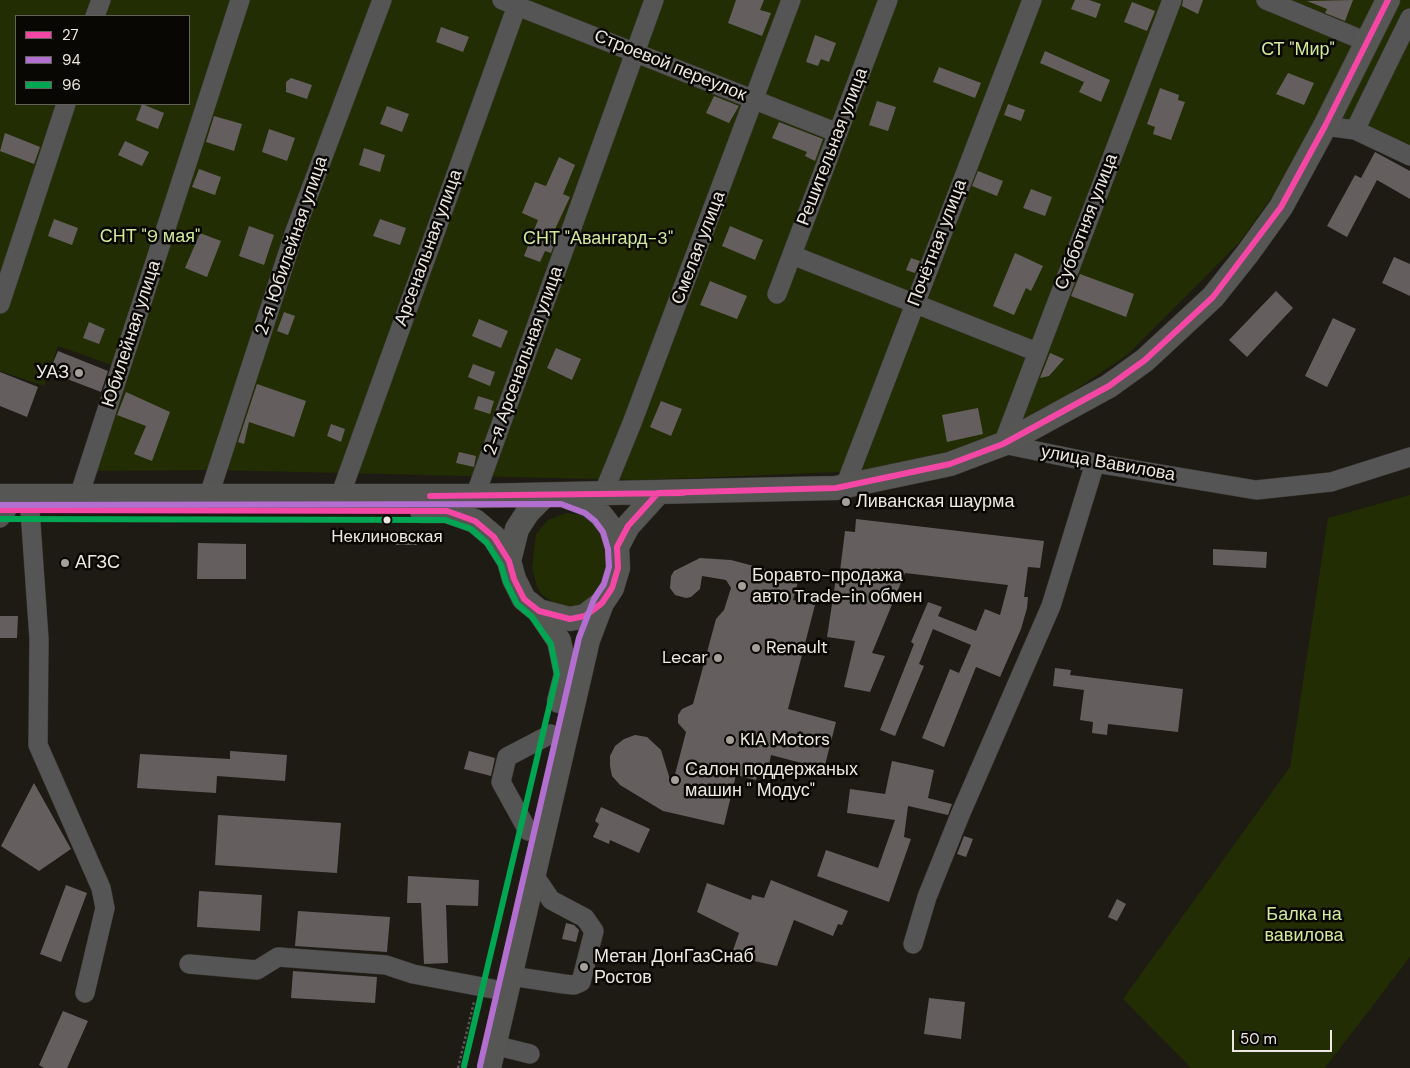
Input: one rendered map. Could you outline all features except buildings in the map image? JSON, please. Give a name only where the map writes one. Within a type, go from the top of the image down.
[{"type":"main road","points":[[2,508],[79,496],[554,495],[845,486],[950,464],[1003,444],[1110,386],[1145,360],[1213,297],[1248,253],[1281,206],[1325,126],[1388,0]]},
{"type":"main road","points":[[617,547],[628,526],[658,493]]},
{"type":"main road","points":[[489,1068],[494,1045],[494,984],[534,875],[588,640],[602,603],[612,588],[618,568],[617,547],[611,528],[601,515],[589,505],[554,495],[528,512],[517,529],[509,561]]},
{"type":"main road","points":[[2,508],[30,510],[448,511],[475,521],[494,537],[509,561],[514,579],[524,599],[538,611],[559,641],[566,674],[473,1068]]},
{"type":"main road","points":[[538,611],[570,619],[585,616],[602,603]]},
{"type":"street","points":[[96,15],[101,0]]},
{"type":"street","name":"Юбилейная улица","points":[[79,496],[240,0]]},
{"type":"street","name":"2-я Юбилейная улица","points":[[209,496],[295,231],[382,0]]},
{"type":"street","name":"2-я Арсенальная улица","points":[[475,496],[654,0]]},
{"type":"street","name":"Смелая улица","points":[[603,494],[755,100],[791,0]]},
{"type":"street","name":"Решительная улица","points":[[777,294],[888,0]]},
{"type":"street","name":"Почётная улица","points":[[845,486],[1032,0]]},
{"type":"street","name":"Субботняя улица","points":[[1003,444],[1172,0]]},
{"type":"street","points":[[1266,0],[1302,7],[1367,42]]},
{"type":"street","name":"Строевой переулок","points":[[512,2],[838,133]]},
{"type":"street","name":"Арсенальная улица","points":[[340,496],[512,2]]},
{"type":"street","points":[[1355,130],[1410,18]]},
{"type":"street","points":[[0,304],[66,105]]},
{"type":"street","points":[[1325,126],[1355,130],[1410,156]]},
{"type":"street","points":[[792,255],[1037,352]]},
{"type":"street","name":"улица Вавилова","points":[[1003,444],[1095,463],[1256,490],[1331,482],[1410,457]]},
{"type":"street","points":[[913,944],[927,897],[960,815],[1051,606],[1095,463]]},
{"type":"street","points":[[30,510],[39,640],[38,745],[101,888],[105,908],[85,993]]},
{"type":"street","points":[[528,831],[501,782],[508,757],[552,734]]},
{"type":"street","points":[[189,964],[257,970],[278,957],[386,965],[413,974],[494,984],[574,985],[582,982],[594,931],[586,918],[550,900],[534,875]]},
{"type":"street","points":[[494,1045],[530,1054]]},
{"type":"path","points":[[458,1068],[494,984]]},
{"type":"green space","name":"СНТ \"Авангард-3\"","points":[[0,0],[1378,0],[1322,112],[1279,187],[1239,243],[1127,355],[1025,424],[960,452],[868,471],[639,480],[214,470],[91,471],[123,369],[58,346],[44,386],[0,371]]},
{"type":"green space","points":[[1393,0],[1410,0],[1410,150],[1335,115]]},
{"type":"green space","name":"Балка на вавилова","points":[[1410,495],[1410,957],[1325,1068],[1191,1068],[1123,999],[1290,767],[1328,518]]},
{"type":"green space","points":[[566,513],[581,515],[596,525],[608,547],[604,581],[587,603],[572,608],[556,604],[542,595],[537,587],[532,568],[536,534],[548,520]]},
{"type":"transit line","name":"27","points":[[0,510],[447,511],[475,521],[494,537],[509,561],[514,579],[524,599],[539,611],[570,619],[585,616],[602,603],[612,588],[618,568],[617,547],[628,526],[658,493],[836,488],[950,464],[1003,444],[1109,386],[1145,360],[1213,297],[1281,207],[1325,126],[1388,0]]},
{"type":"transit line","name":"27","points":[[430,496],[683,493]]},
{"type":"transit line","name":"94","points":[[0,505],[561,504],[585,513],[595,521],[603,532],[608,549],[609,567],[604,584],[594,599],[579,638],[480,1066]]},
{"type":"transit line","name":"96","points":[[0,519],[445,520],[471,529],[487,543],[501,565],[506,582],[517,604],[532,617],[551,644],[557,674],[464,1066]]},
{"type":"place","name":"УАЗ","points":[[79,373]]},
{"type":"place","name":"Ливанская шаурма","points":[[846,502]]},
{"type":"place","name":"Неклиновская","points":[[387,520]]},
{"type":"place","name":"АГЗС","points":[[65,563]]},
{"type":"place","name":"Боравто-продажа авто Trade-in обмен","points":[[742,586]]},
{"type":"place","name":"Renault","points":[[756,648]]},
{"type":"place","name":"Lecar","points":[[718,658]]},
{"type":"place","name":"KIA Motors","points":[[730,740]]},
{"type":"place","name":"Салон поддержаных машин \" Модус\"","points":[[675,780]]},
{"type":"place","name":"Метан ДонГазСнаб Ростов","points":[[584,967]]},
{"type":"park label","name":"СТ \"Мир\"","points":[[1298,50]]},
{"type":"park label","name":"СНТ \"9 мая\"","points":[[150,237]]}]
